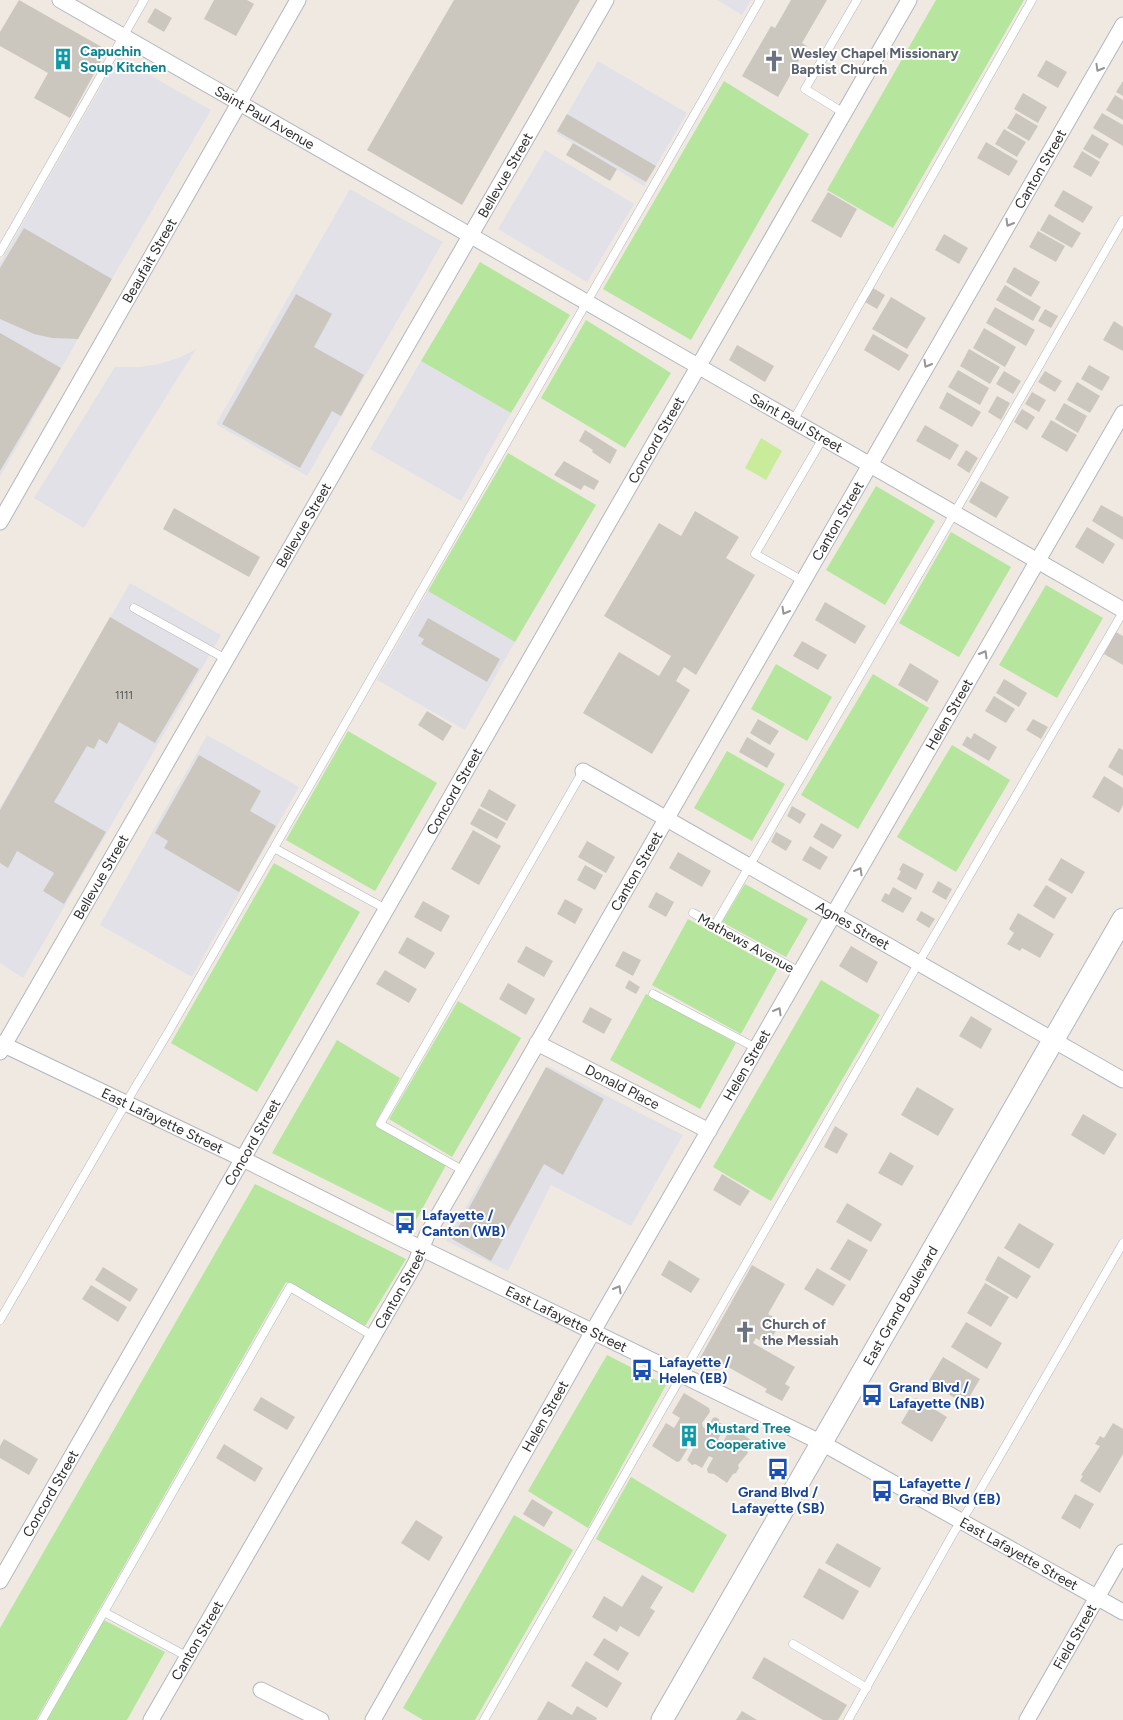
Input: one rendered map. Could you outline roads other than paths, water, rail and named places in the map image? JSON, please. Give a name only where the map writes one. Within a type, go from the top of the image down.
[{"type":"main road","name":"East Grand Boulevard","points":[[662,1720],[1123,919]]},
{"type":"street","name":"Saint Paul Avenue","points":[[60,0],[470,235]]},
{"type":"street","name":"Beaufait Street","points":[[0,522],[298,0]]},
{"type":"street","name":"Bellevue Street","points":[[1,1047],[606,0]]},
{"type":"street","name":"Concord Street","points":[[0,1581],[909,0]]},
{"type":"street","name":"Canton Street","points":[[151,1720],[415,1264],[427,1235],[1123,25]]},
{"type":"street","name":"Saint Paul Street","points":[[470,235],[1123,611]]},
{"type":"street","name":"Helen Street","points":[[373,1720],[756,1048],[1123,412]]},
{"type":"street","name":"Agnes Street","points":[[583,771],[1123,1080]]},
{"type":"street","name":"Donald Place","points":[[537,1043],[709,1131]]},
{"type":"street","name":"East Lafayette Street","points":[[1,1047],[126,1103],[822,1443],[1123,1612]]},
{"type":"street","name":"Field Street","points":[[1027,1720],[1123,1552]]},
{"type":"street","points":[[261,1690],[321,1720]]},
{"type":"lane","points":[[0,252],[144,0]]},
{"type":"lane","points":[[0,1320],[170,1031],[760,0]]},
{"type":"lane","points":[[844,113],[805,89],[857,0]]},
{"type":"lane","points":[[793,421],[1032,0]]},
{"type":"lane","points":[[714,925],[1123,220]]},
{"type":"lane","points":[[803,581],[755,554],[823,438]]},
{"type":"lane","points":[[134,608],[226,659]]},
{"type":"lane","points":[[484,1720],[919,962],[1123,611]]},
{"type":"lane","points":[[464,1171],[380,1124],[583,771]]},
{"type":"lane","points":[[274,848],[386,909]]},
{"type":"lane","name":"Mathews Avenue","points":[[693,913],[800,972]]},
{"type":"lane","points":[[653,994],[756,1048]]},
{"type":"lane","points":[[848,1720],[961,1520],[1123,1244]]},
{"type":"lane","points":[[42,1720],[290,1288],[373,1336]]},
{"type":"lane","points":[[104,1612],[188,1657]]},
{"type":"lane","points":[[793,1644],[866,1688]]},
{"type":"place","name":"Capuchin Soup Kitchen","points":[[63,59]]},
{"type":"place","name":"Wesley Chapel Missionary Baptist Church","points":[[774,61]]},
{"type":"place","name":"Lafayette / Canton (WB)","points":[[405,1223]]},
{"type":"place","name":"Church of the Messiah","points":[[745,1332]]},
{"type":"place","name":"Lafayette / Helen (EB)","points":[[642,1370]]},
{"type":"place","name":"Grand Blvd / Lafayette (NB)","points":[[872,1395]]},
{"type":"place","name":"Mustard Tree Cooperative","points":[[689,1436]]},
{"type":"place","name":"Grand Blvd / Lafayette (SB)","points":[[778,1469]]},
{"type":"place","name":"Lafayette / Grand Blvd (EB)","points":[[882,1491]]}]
